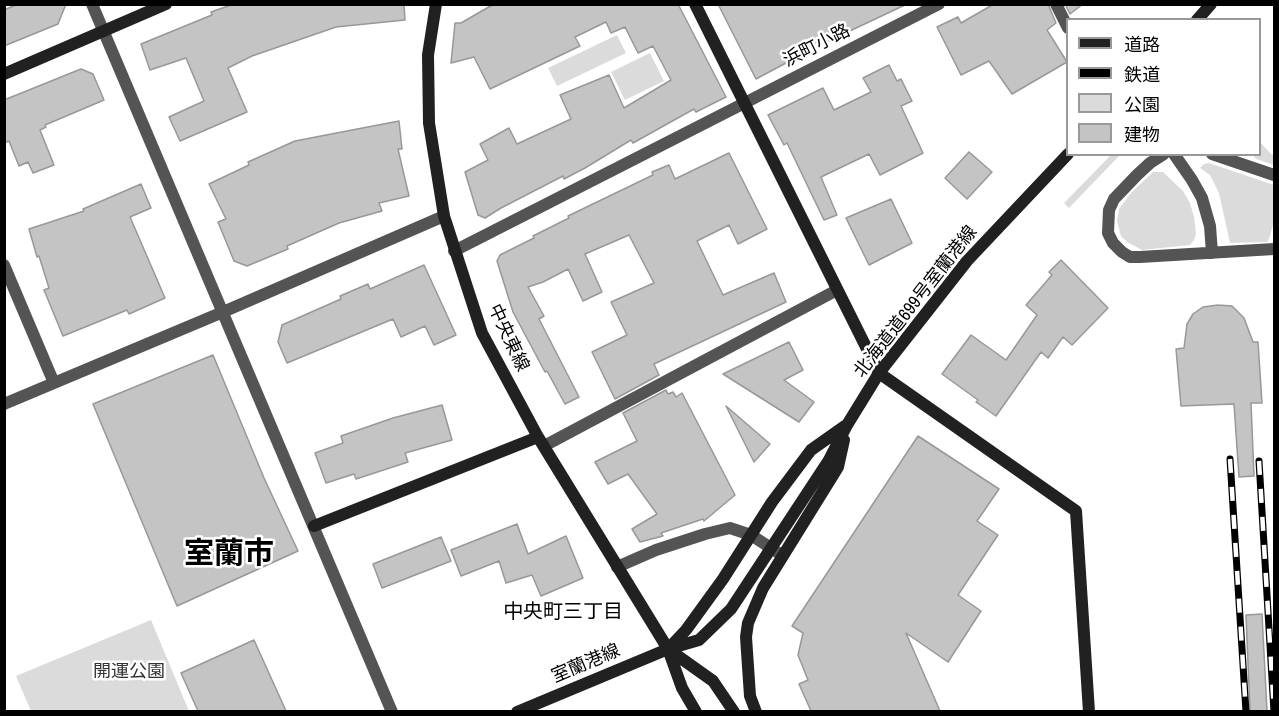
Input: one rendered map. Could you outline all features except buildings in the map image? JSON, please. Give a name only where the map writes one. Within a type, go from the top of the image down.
[{"type":"main road","points":[[4,74],[166,4]]},
{"type":"main road","points":[[695,4],[879,373],[1076,511],[1089,711]]},
{"type":"main road","points":[[1199,18],[1211,4]]},
{"type":"main road","name":"中央東線","points":[[438,6],[428,55],[429,123],[444,216],[482,333],[541,442],[668,649]]},
{"type":"main road","name":"北海道道699号室蘭港線","points":[[668,649],[699,640],[731,609],[829,460],[847,424],[879,373],[967,261],[1066,156]]},
{"type":"main road","name":"北海道道699号室蘭港線","points":[[668,649],[686,630],[723,579],[811,450],[847,424]]},
{"type":"main road","name":"北海道道699号室蘭港線","points":[[756,711],[750,696],[746,637],[748,623],[763,588],[838,467],[847,424]]},
{"type":"main road","points":[[314,526],[541,442]]},
{"type":"main road","points":[[668,649],[682,688],[696,711]]},
{"type":"main road","points":[[668,649],[713,681],[734,711]]},
{"type":"main road","name":"室蘭港線","points":[[517,711],[668,649]]},
{"type":"street","points":[[92,4],[392,711]]},
{"type":"street","points":[[1056,4],[1066,24]]},
{"type":"street","name":"浜町小路","points":[[454,251],[935,6]]},
{"type":"street","points":[[1161,156],[1150,163],[1114,199],[1107,220],[1108,233],[1113,243],[1130,257],[1275,249]]},
{"type":"street","points":[[1175,156],[1202,198],[1209,226],[1212,253]]},
{"type":"street","points":[[1218,156],[1275,175]]},
{"type":"street","points":[[4,404],[444,216]]},
{"type":"street","points":[[4,265],[54,383]]},
{"type":"street","points":[[541,442],[837,290]]},
{"type":"street","points":[[617,567],[656,550],[730,528],[751,535],[783,556]]},
{"type":"green space","points":[[617,35],[626,53],[557,86],[548,68]]},
{"type":"green space","points":[[650,53],[664,81],[625,100],[611,72]]},
{"type":"green space","points":[[1261,143],[1274,155],[1274,165],[1256,159],[1254,156],[1261,156]]},
{"type":"green space","points":[[1110,156],[1119,156],[1069,208],[1064,203]]},
{"type":"green space","points":[[1209,163],[1274,185],[1274,222],[1268,242],[1230,243],[1219,193],[1210,175],[1200,168]]},
{"type":"green space","points":[[1153,172],[1163,172],[1183,191],[1190,203],[1196,234],[1190,245],[1142,250],[1121,236],[1117,221],[1119,209],[1131,193]]},
{"type":"green space","name":"開運公園","points":[[151,620],[189,711],[31,711],[16,676]]},
{"type":"railway","points":[[1230,459],[1246,712]]},
{"type":"railway","points":[[1259,461],[1274,712]]},
{"type":"district","name":"室蘭市","points":[[229,555]]},
{"type":"district","name":"中央町三丁目","points":[[563,613]]}]
